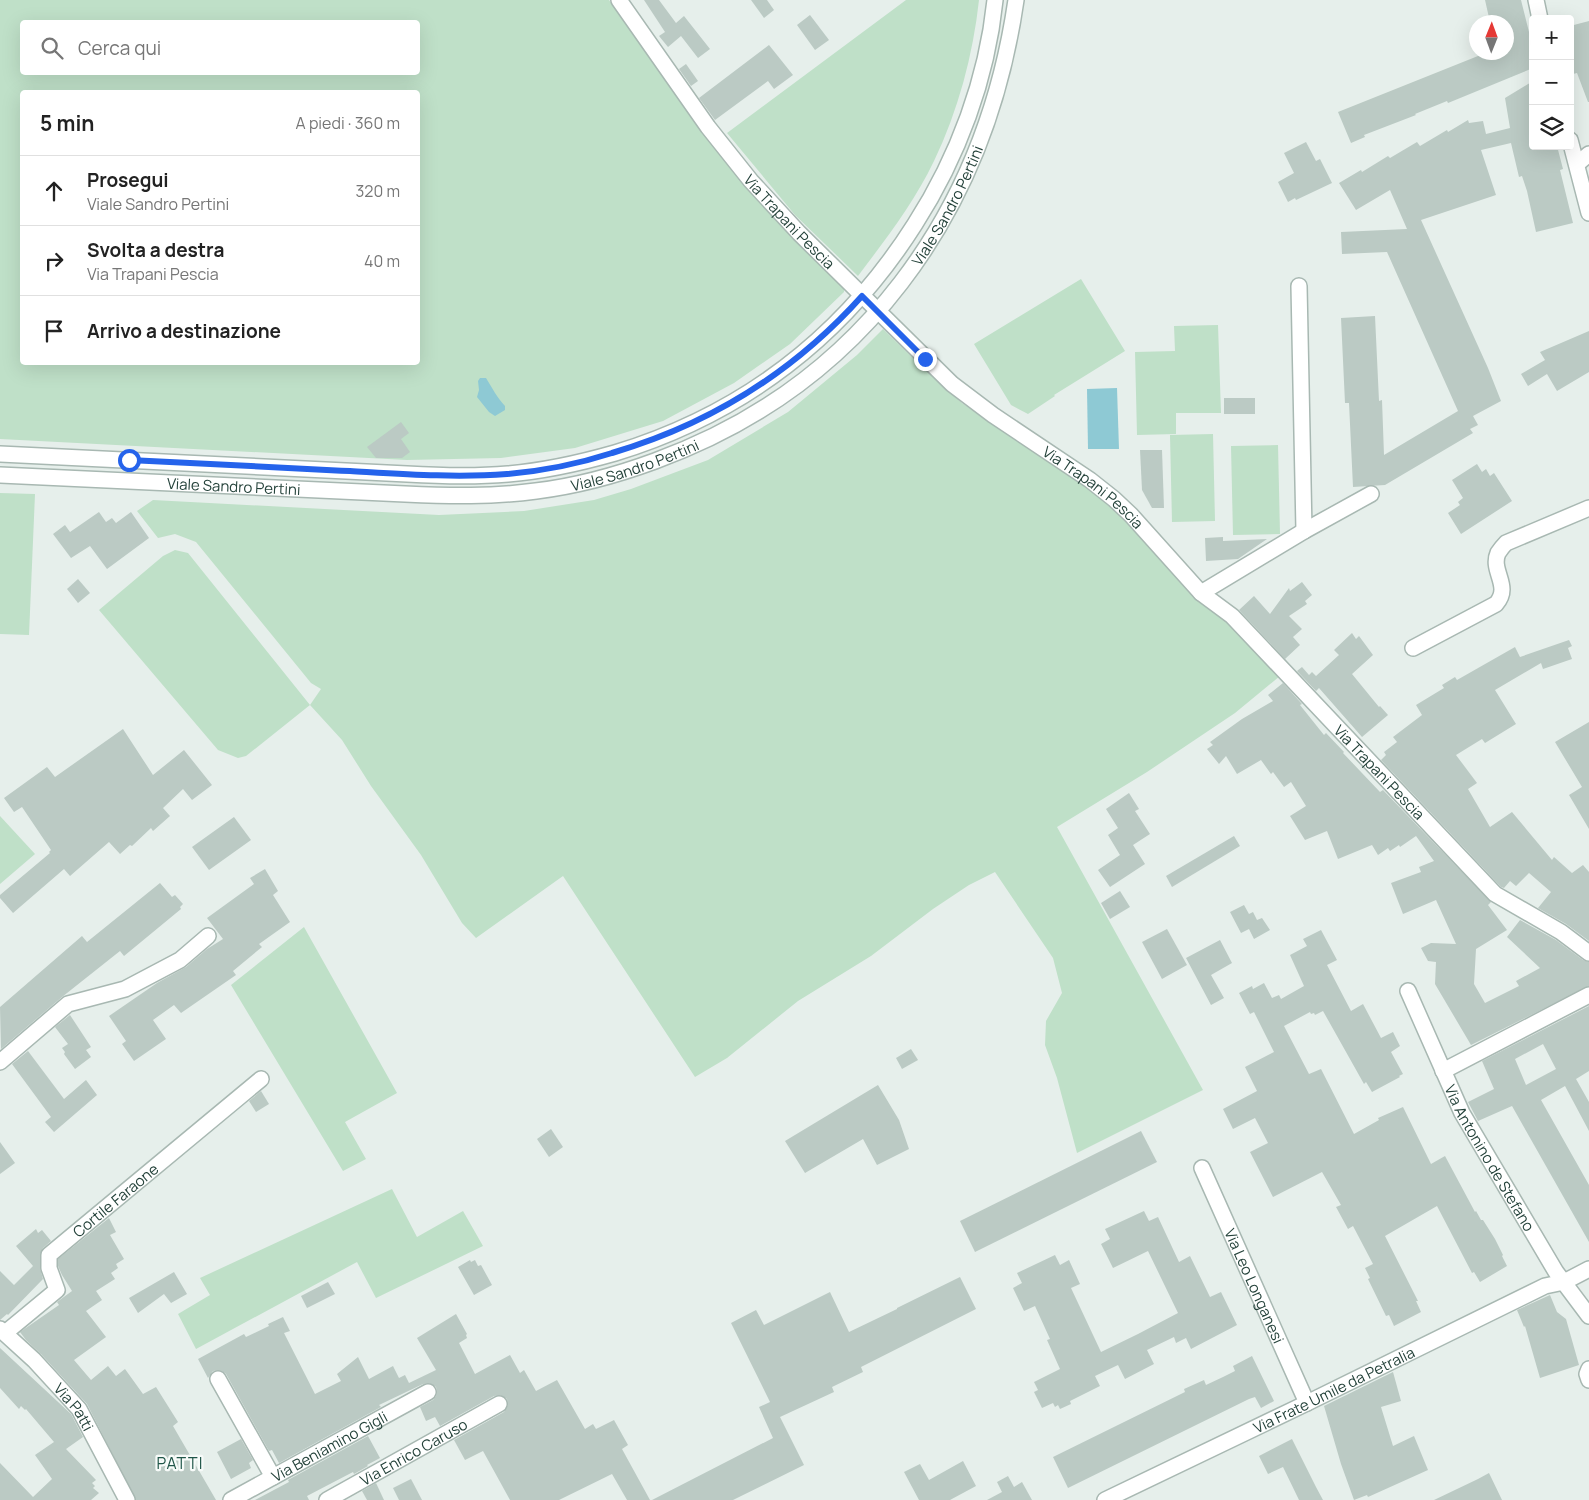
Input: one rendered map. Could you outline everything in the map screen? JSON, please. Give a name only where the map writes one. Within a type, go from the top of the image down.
[{"type":"street","name":"Via Trapani Pescia","points":[[619,0],[708,127],[751,181],[793,227],[862,296],[952,384],[993,415],[1090,480],[1114,499],[1201,593],[1232,616],[1494,894],[1561,932],[1589,953]]},
{"type":"street","name":"Viale Sandro Pertini","points":[[0,454],[448,476],[509,474],[570,465],[627,449],[683,428],[712,414],[764,384],[793,361],[834,326],[862,296],[904,242],[928,204],[948,166],[966,124],[987,51],[995,0]]},
{"type":"street","name":"Viale Sandro Pertini","points":[[0,475],[447,496],[503,494],[563,486],[638,467],[675,453],[734,426],[764,408],[811,375],[849,342],[878,311],[922,253],[958,189],[980,144],[994,102],[1010,41],[1016,0]]},
{"type":"street","points":[[1536,0],[1539,15]]},
{"type":"street","points":[[1573,150],[1589,213]]},
{"type":"street","points":[[1577,164],[1589,154]]},
{"type":"street","points":[[1300,286],[1304,531]]},
{"type":"street","points":[[1201,593],[1304,531],[1371,494]]},
{"type":"street","points":[[1413,648],[1496,604],[1500,600],[1502,588],[1497,559],[1498,553],[1506,543],[1589,508]]},
{"type":"street","points":[[0,1062],[68,1004],[125,989],[180,960],[208,936]]},
{"type":"street","name":"Via Antonino de Stefano","points":[[1408,991],[1462,1113],[1556,1272],[1589,1316]]},
{"type":"street","points":[[1443,1071],[1589,995]]},
{"type":"street","name":"Cortile Faraone","points":[[2,1331],[57,1290],[49,1268],[49,1255],[261,1078]]},
{"type":"street","name":"Via Leo Longanesi","points":[[1202,1168],[1307,1403]]},
{"type":"street","name":"Via Frate Umile da Petralia","points":[[1105,1500],[1545,1286],[1564,1282],[1589,1269]]},
{"type":"street","name":"Via Patti","points":[[2,1331],[34,1360],[78,1409],[127,1500]]},
{"type":"street","points":[[1589,1369],[1587,1374],[1589,1380]]},
{"type":"street","points":[[218,1379],[272,1478]]},
{"type":"street","name":"Via Beniamino Gigli","points":[[231,1500],[428,1392]]},
{"type":"street","name":"Via Enrico Caruso","points":[[327,1500],[499,1404]]},
{"type":"green space","points":[[0,0],[609,0],[715,149],[771,214],[844,288],[844,292],[790,344],[734,383],[663,421],[575,448],[501,458],[407,460],[0,439]]},
{"type":"green space","points":[[906,0],[979,0],[973,41],[957,103],[934,161],[889,235],[858,276],[795,215],[727,133]]},
{"type":"green space","points":[[1081,279],[1125,351],[1054,395],[1028,414],[1011,405],[974,344]]},
{"type":"green space","points":[[1218,325],[1221,413],[1176,413],[1176,434],[1137,435],[1135,352],[1175,351],[1174,326]]},
{"type":"green space","points":[[883,329],[962,403],[1084,485],[1113,508],[1195,598],[1228,623],[1280,676],[1235,713],[1147,772],[1057,827],[1203,1090],[1077,1153],[1057,1078],[1045,1045],[1046,1021],[1062,993],[1053,958],[995,872],[969,885],[933,909],[871,956],[798,1001],[727,1058],[695,1077],[563,876],[476,938],[462,923],[421,855],[371,786],[342,740],[310,705],[321,689],[311,683],[196,542],[175,534],[158,538],[137,511],[153,500],[439,515],[524,511],[594,500],[631,489],[708,460],[788,412],[857,355]]},
{"type":"green space","points":[[1213,434],[1215,521],[1172,522],[1170,435]]},
{"type":"green space","points":[[1278,445],[1280,534],[1233,535],[1231,446]]},
{"type":"green space","points":[[0,493],[35,494],[29,635],[0,634]]},
{"type":"green space","points":[[175,550],[188,553],[310,705],[246,756],[238,758],[218,750],[99,610],[163,556]]},
{"type":"green space","points":[[0,816],[35,854],[0,884]]},
{"type":"green space","points":[[304,927],[397,1093],[345,1122],[366,1159],[343,1171],[231,985]]},
{"type":"green space","points":[[392,1189],[417,1237],[463,1211],[483,1246],[376,1298],[357,1262],[196,1349],[178,1314],[210,1295],[200,1278]]},
{"type":"water","points":[[480,378],[486,378],[505,406],[505,410],[495,416],[489,412],[477,397],[479,390],[478,381]]},
{"type":"water","points":[[1117,388],[1119,449],[1088,449],[1087,389]]},
{"type":"building","points":[[644,0],[659,0],[676,23],[684,16],[710,49],[698,58],[681,36],[668,47],[659,36],[665,32]]},
{"type":"building","points":[[751,0],[767,0],[774,10],[764,18]]},
{"type":"building","points":[[1485,0],[1521,0],[1529,32],[1529,70],[1364,135],[1365,137],[1351,143],[1338,112],[1469,60],[1514,60],[1514,15],[1488,15]]},
{"type":"building","points":[[810,15],[829,40],[815,50],[797,25]]},
{"type":"building","points":[[1589,21],[1589,102],[1577,73],[1574,74],[1574,25]]},
{"type":"building","points":[[769,45],[793,75],[774,89],[768,81],[715,120],[699,98]]},
{"type":"building","points":[[686,64],[698,81],[691,86],[679,69]]},
{"type":"building","points":[[1529,83],[1529,150],[1558,150],[1563,169],[1560,170],[1573,223],[1536,232],[1527,191],[1522,176],[1519,177],[1511,143],[1481,150],[1496,195],[1421,220],[1501,401],[1473,416],[1478,425],[1470,429],[1473,433],[1385,485],[1353,487],[1349,403],[1345,403],[1341,318],[1375,316],[1379,401],[1382,400],[1384,455],[1458,411],[1387,252],[1342,254],[1341,232],[1407,229],[1390,190],[1356,210],[1339,183],[1388,156],[1390,158],[1417,142],[1420,146],[1468,120],[1469,123],[1483,121],[1486,134],[1510,128],[1505,98]]},
{"type":"building","points":[[1306,142],[1316,161],[1320,159],[1332,183],[1288,202],[1278,182],[1294,173],[1284,153]]},
{"type":"building","points":[[1589,331],[1589,372],[1557,391],[1547,374],[1528,386],[1521,374],[1545,360],[1540,352]]},
{"type":"building","points":[[1224,398],[1255,398],[1255,414],[1224,414]]},
{"type":"building","points":[[401,422],[409,433],[401,439],[410,452],[402,458],[376,458],[367,447]]},
{"type":"building","points":[[1140,450],[1162,450],[1164,508],[1152,508],[1142,490]]},
{"type":"building","points":[[1477,464],[1482,472],[1486,469],[1490,476],[1494,473],[1512,501],[1461,534],[1448,513],[1460,505],[1458,502],[1463,498],[1452,480]]},
{"type":"building","points":[[99,512],[106,522],[112,518],[116,523],[131,512],[149,538],[107,569],[90,546],[71,558],[53,534],[65,525],[70,532]]},
{"type":"building","points":[[1223,537],[1223,541],[1267,539],[1238,559],[1206,561],[1205,538]]},
{"type":"building","points":[[78,579],[90,593],[78,603],[67,589]]},
{"type":"building","points":[[1302,582],[1312,595],[1305,601],[1307,604],[1289,616],[1302,629],[1293,637],[1300,645],[1285,659],[1239,610],[1254,596],[1270,614],[1289,588],[1290,591]]},
{"type":"building","points":[[1352,633],[1356,639],[1359,636],[1373,655],[1352,674],[1388,715],[1362,737],[1319,688],[1316,691],[1297,671],[1302,667],[1309,675],[1312,672],[1316,676],[1339,655],[1334,650]]},
{"type":"building","points":[[1569,640],[1572,646],[1568,648],[1572,659],[1543,669],[1541,663],[1495,690],[1516,724],[1485,743],[1482,739],[1456,755],[1477,783],[1468,789],[1490,827],[1512,812],[1552,860],[1554,857],[1572,873],[1583,865],[1589,872],[1589,941],[1566,924],[1538,908],[1551,892],[1529,873],[1516,886],[1510,881],[1504,888],[1501,887],[1381,760],[1386,755],[1384,752],[1397,742],[1393,737],[1422,715],[1416,705],[1444,688],[1442,685],[1455,677],[1457,680],[1515,647],[1520,657]]},
{"type":"building","points":[[1283,683],[1302,704],[1300,705],[1324,735],[1326,733],[1380,792],[1383,790],[1491,902],[1488,905],[1507,930],[1476,949],[1474,984],[1485,1003],[1519,986],[1516,981],[1540,968],[1507,937],[1520,920],[1556,940],[1583,960],[1589,962],[1589,986],[1471,1045],[1435,984],[1436,962],[1428,961],[1421,948],[1431,943],[1456,944],[1436,900],[1403,914],[1391,883],[1421,872],[1419,867],[1434,861],[1416,836],[1400,847],[1399,845],[1390,851],[1388,848],[1378,855],[1372,845],[1338,859],[1327,831],[1305,840],[1290,816],[1306,806],[1291,782],[1284,787],[1261,760],[1237,774],[1226,756],[1219,764],[1207,749],[1213,745],[1210,742],[1242,719],[1273,701],[1268,695]]},
{"type":"building","points":[[1589,722],[1589,829],[1569,795],[1582,787],[1555,742]]},
{"type":"building","points":[[123,729],[153,775],[184,750],[212,785],[192,800],[183,789],[163,808],[170,816],[153,831],[151,828],[132,846],[130,845],[120,854],[109,842],[70,876],[64,869],[13,913],[0,898],[0,895],[50,853],[51,850],[22,807],[14,812],[4,798],[47,767],[55,777]]},
{"type":"building","points":[[1129,793],[1139,809],[1135,811],[1150,834],[1133,845],[1145,864],[1110,887],[1098,870],[1120,855],[1108,835],[1118,828],[1106,809]]},
{"type":"building","points":[[234,817],[251,840],[209,870],[192,847]]},
{"type":"building","points":[[1234,836],[1240,846],[1172,887],[1166,876]]},
{"type":"building","points":[[265,869],[278,891],[273,895],[290,922],[259,944],[262,947],[233,971],[236,975],[181,1013],[174,1005],[153,1020],[166,1039],[134,1061],[122,1044],[126,1041],[109,1016],[157,983],[186,967],[207,949],[223,939],[207,918],[254,884],[250,878]]},
{"type":"building","points":[[160,883],[172,897],[175,895],[183,904],[180,907],[181,909],[124,956],[120,951],[1,1049],[0,1007],[82,936],[87,942]]},
{"type":"building","points":[[1120,891],[1130,907],[1110,919],[1101,903]]},
{"type":"building","points":[[1244,905],[1249,914],[1253,912],[1257,920],[1262,918],[1270,930],[1254,939],[1249,929],[1241,933],[1230,912]]},
{"type":"building","points":[[1167,929],[1187,965],[1162,979],[1142,942]]},
{"type":"building","points":[[1321,930],[1337,960],[1327,965],[1351,1011],[1363,1004],[1381,1038],[1393,1032],[1400,1046],[1391,1052],[1403,1074],[1372,1092],[1366,1082],[1364,1084],[1323,1011],[1315,1015],[1310,1012],[1284,1026],[1309,1074],[1321,1069],[1354,1134],[1379,1120],[1378,1118],[1403,1107],[1431,1164],[1445,1156],[1475,1212],[1483,1220],[1495,1239],[1507,1266],[1480,1282],[1474,1272],[1472,1273],[1437,1206],[1385,1236],[1418,1301],[1416,1301],[1421,1312],[1394,1326],[1389,1315],[1386,1316],[1368,1279],[1370,1278],[1365,1268],[1373,1264],[1353,1226],[1348,1229],[1336,1207],[1341,1205],[1322,1172],[1273,1197],[1250,1152],[1268,1143],[1255,1118],[1233,1129],[1223,1109],[1257,1091],[1245,1067],[1274,1052],[1254,1012],[1250,1014],[1239,993],[1252,986],[1253,989],[1264,983],[1272,998],[1279,995],[1281,999],[1304,986],[1290,955],[1307,946],[1303,939]]},
{"type":"building","points":[[1220,940],[1232,963],[1211,975],[1224,998],[1211,1005],[1186,958]]},
{"type":"building","points":[[1589,1006],[1589,1071],[1576,1079],[1589,1102],[1589,1131],[1565,1086],[1541,1100],[1589,1185],[1589,1242],[1512,1106],[1478,1121],[1468,1102],[1494,1089],[1482,1061]],"holes":[[[1543,1044],[1556,1069],[1526,1085],[1515,1059]]]},
{"type":"building","points":[[70,1015],[91,1047],[86,1050],[91,1057],[75,1069],[62,1048],[68,1044],[55,1027]]},
{"type":"building","points":[[911,1049],[918,1060],[902,1069],[896,1058]]},
{"type":"building","points":[[28,1051],[64,1099],[86,1080],[97,1095],[54,1132],[45,1122],[51,1117],[12,1064]]},
{"type":"building","points":[[878,1085],[899,1120],[909,1149],[877,1165],[863,1139],[805,1173],[785,1141]]},
{"type":"building","points":[[261,1091],[269,1104],[256,1112],[249,1101]]},
{"type":"building","points":[[551,1129],[563,1147],[549,1157],[537,1139]]},
{"type":"building","points":[[1141,1131],[1157,1162],[975,1252],[960,1221]]},
{"type":"building","points":[[0,1142],[15,1163],[0,1174]]},
{"type":"building","points":[[1144,1211],[1149,1221],[1158,1217],[1179,1262],[1190,1256],[1210,1297],[1221,1292],[1237,1325],[1191,1349],[1186,1338],[1176,1343],[1174,1337],[1147,1350],[1154,1364],[1125,1379],[1118,1365],[1095,1376],[1100,1386],[1070,1401],[1071,1404],[1060,1409],[1058,1405],[1055,1407],[1053,1403],[1042,1408],[1034,1392],[1038,1390],[1034,1382],[1060,1369],[1047,1340],[1050,1339],[1035,1306],[1024,1311],[1013,1288],[1022,1283],[1017,1273],[1055,1255],[1060,1265],[1069,1260],[1080,1284],[1071,1288],[1101,1352],[1138,1334],[1178,1313],[1148,1251],[1113,1268],[1101,1244],[1110,1239],[1105,1229]]},
{"type":"building","points":[[109,1218],[116,1232],[110,1235],[124,1259],[116,1264],[118,1268],[111,1273],[115,1279],[96,1291],[102,1300],[86,1311],[106,1337],[74,1360],[91,1380],[108,1366],[116,1376],[125,1369],[143,1394],[156,1387],[178,1422],[173,1426],[216,1500],[136,1500],[87,1404],[20,1332],[59,1305],[57,1302],[72,1291],[58,1266],[58,1259]]},
{"type":"building","points":[[36,1229],[38,1233],[42,1230],[51,1241],[43,1248],[40,1255],[40,1268],[43,1279],[8,1315],[0,1320],[0,1271],[14,1285],[33,1266],[16,1246]]},
{"type":"building","points":[[470,1260],[471,1262],[475,1260],[478,1266],[481,1265],[492,1285],[474,1295],[458,1267]]},
{"type":"building","points":[[174,1272],[187,1294],[171,1303],[164,1294],[138,1313],[129,1298]]},
{"type":"building","points":[[960,1277],[976,1309],[861,1367],[863,1372],[832,1387],[834,1392],[780,1417],[804,1465],[733,1500],[652,1500],[773,1438],[759,1407],[770,1402],[731,1323],[756,1310],[764,1325],[830,1292],[849,1332]]},
{"type":"building","points":[[328,1282],[335,1294],[307,1308],[301,1296]]},
{"type":"building","points":[[1550,1295],[1557,1312],[1566,1319],[1579,1365],[1540,1378],[1525,1326],[1517,1310]]},
{"type":"building","points":[[456,1314],[467,1334],[467,1338],[459,1343],[475,1374],[510,1355],[520,1373],[524,1370],[536,1391],[557,1380],[585,1429],[593,1424],[596,1429],[614,1420],[628,1445],[622,1449],[650,1500],[627,1500],[612,1474],[559,1500],[510,1500],[483,1451],[465,1460],[454,1440],[504,1412],[508,1405],[507,1399],[500,1395],[494,1396],[440,1426],[435,1417],[426,1421],[420,1407],[433,1400],[436,1396],[436,1387],[429,1383],[423,1384],[379,1405],[381,1407],[279,1463],[272,1450],[269,1451],[226,1374],[218,1370],[213,1371],[208,1378],[198,1359],[244,1334],[246,1337],[283,1317],[290,1331],[284,1333],[315,1394],[341,1381],[337,1374],[358,1357],[369,1379],[393,1366],[399,1378],[405,1375],[409,1383],[436,1370],[417,1338]]},
{"type":"building","points":[[0,1348],[71,1414],[83,1437],[66,1449],[96,1480],[92,1483],[95,1486],[93,1488],[99,1493],[91,1500],[0,1500],[0,1463],[33,1497],[52,1479],[35,1455],[54,1442],[26,1409],[21,1406],[19,1409],[0,1388]]},
{"type":"building","points":[[1252,1356],[1274,1401],[1261,1408],[1255,1397],[1249,1399],[1068,1488],[1053,1457],[1185,1392],[1184,1389],[1204,1380],[1206,1385],[1235,1371],[1233,1366]]},
{"type":"building","points":[[1393,1372],[1401,1401],[1381,1407],[1393,1446],[1414,1436],[1428,1470],[1368,1497],[1367,1495],[1354,1500],[1324,1406]]},
{"type":"building","points":[[368,1436],[380,1458],[354,1474],[353,1472],[307,1496],[309,1500],[255,1500],[289,1482],[288,1480]]},
{"type":"building","points":[[241,1439],[253,1460],[249,1463],[251,1468],[231,1479],[217,1452]]},
{"type":"building","points":[[1292,1439],[1323,1500],[1299,1500],[1283,1467],[1268,1474],[1259,1456]]},
{"type":"building","points":[[963,1461],[976,1486],[950,1500],[919,1500],[904,1472],[920,1464],[929,1480]]},
{"type":"building","points":[[1489,1473],[1502,1500],[1434,1500],[1478,1479]]},
{"type":"building","points":[[1008,1476],[1014,1487],[1022,1482],[1032,1500],[987,1500],[1002,1492],[997,1482]]},
{"type":"building","points":[[411,1479],[422,1500],[399,1500],[393,1488]]},
{"type":"building","points":[[376,1483],[384,1500],[367,1500],[362,1491]]},
{"type":"district","name":"PATTI","points":[[180,1463]]},
{"type":"route","points":[[129,460],[448,476],[509,474],[570,465],[657,439],[737,401],[764,384],[816,342],[862,296],[925,359]]}]
